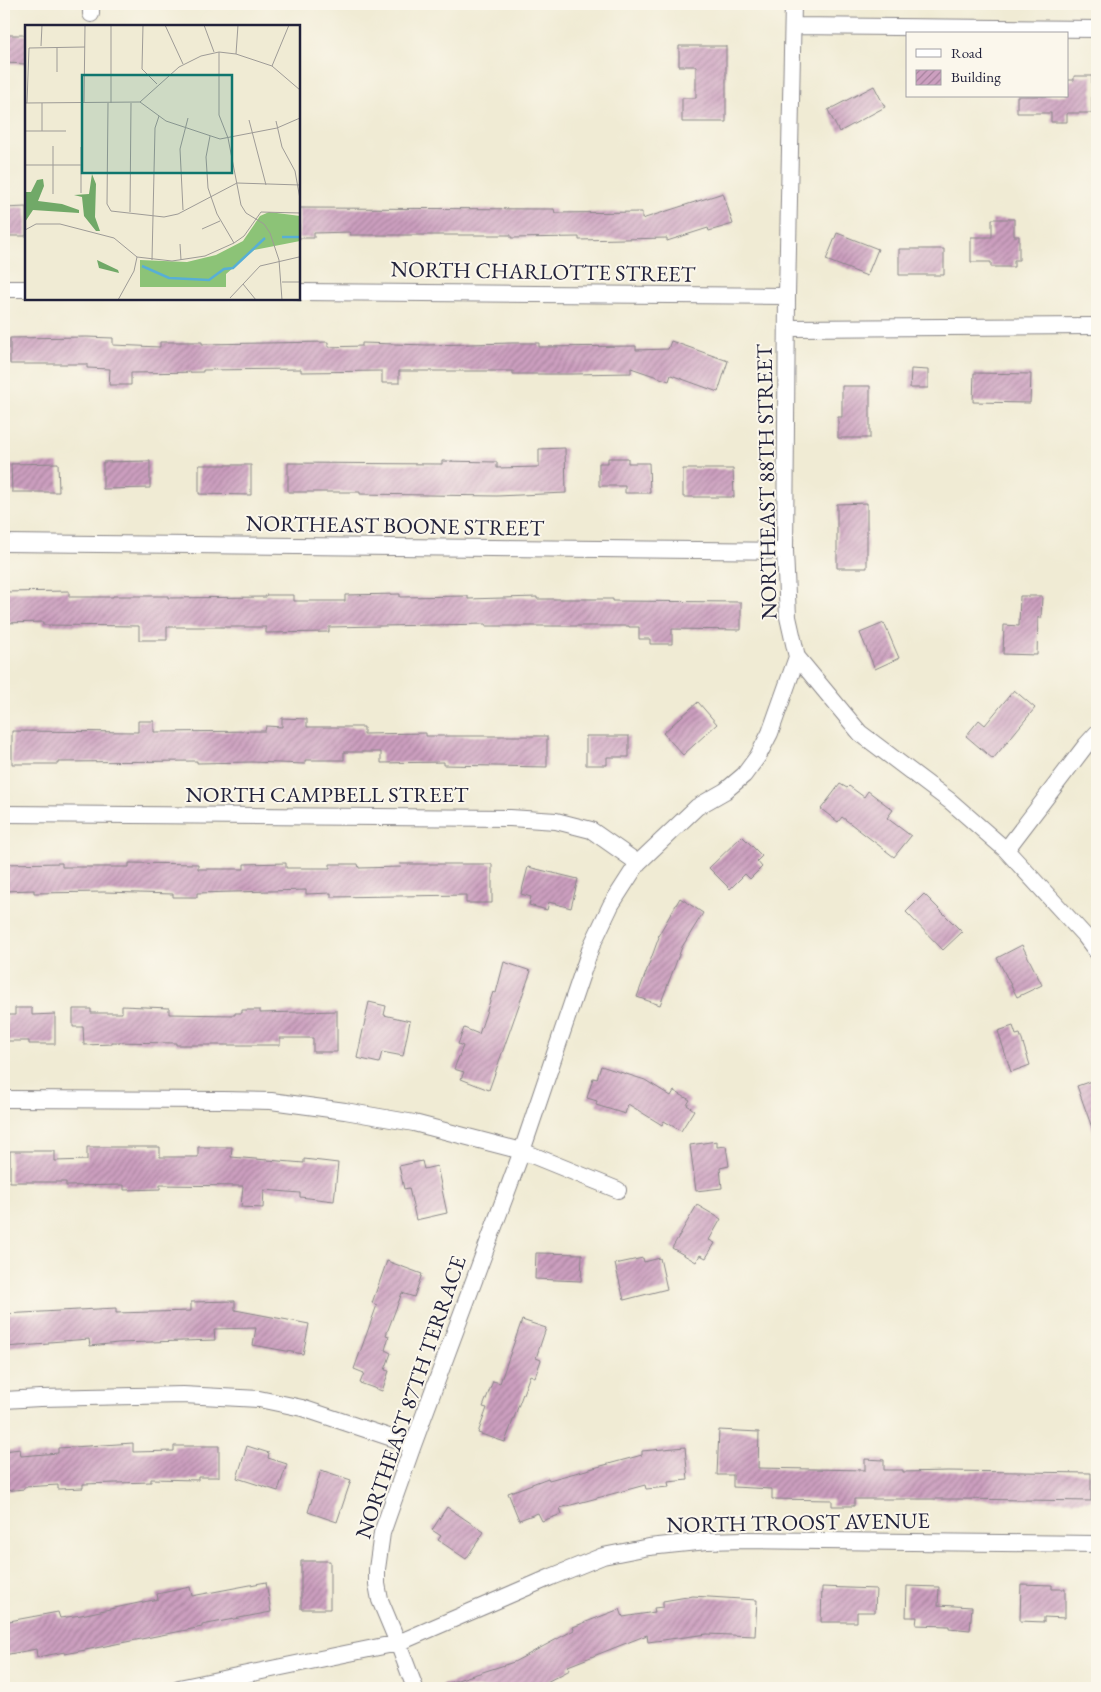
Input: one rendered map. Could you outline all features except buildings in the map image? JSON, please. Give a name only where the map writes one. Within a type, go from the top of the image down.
[{"type":"street","name":"NORTHEAST 88TH STREET","points":[[792,4],[785,551],[788,617],[797,657],[860,733],[950,801],[1006,850],[1097,952]]},
{"type":"street","points":[[793,26],[1097,29]]},
{"type":"street","points":[[4,289],[25,289]]},
{"type":"street","name":"NORTH CHARLOTTE STREET","points":[[300,292],[787,296]]},
{"type":"street","points":[[787,328],[1097,326]]},
{"type":"street","name":"NORTHEAST BOONE STREET","points":[[4,543],[785,551]]},
{"type":"street","name":"NORTHEAST 87TH TERRACE","points":[[415,1688],[380,1600],[377,1569],[382,1533],[522,1151],[591,946],[611,905],[638,863],[697,807],[724,791],[744,775],[758,756],[770,732],[797,657]]},
{"type":"street","points":[[1006,850],[1097,733]]},
{"type":"street","name":"NORTH CAMPBELL STREET","points":[[4,814],[510,818],[556,821],[591,830],[638,863]]},
{"type":"street","points":[[4,1099],[271,1101],[345,1111],[414,1123],[522,1151],[618,1190]]},
{"type":"street","points":[[4,1400],[183,1395],[259,1399],[302,1408],[413,1445]]},
{"type":"street","name":"NORTH TROOST AVENUE","points":[[179,1688],[398,1643],[603,1556],[649,1546],[744,1540],[1097,1544]]}]
